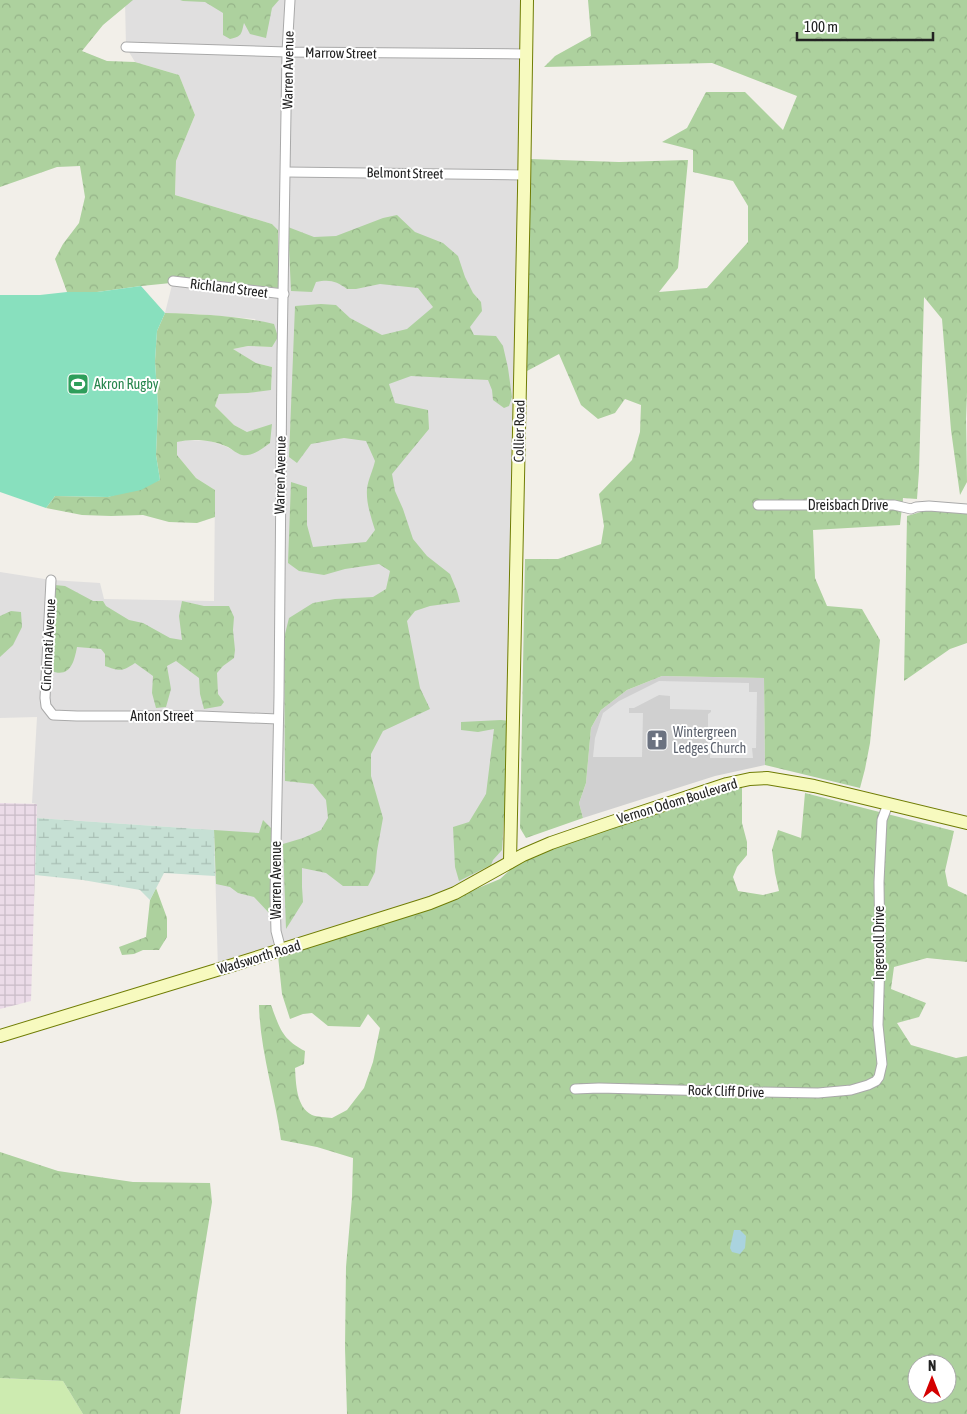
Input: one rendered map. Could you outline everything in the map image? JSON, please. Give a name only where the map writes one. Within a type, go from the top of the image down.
[{"type":"main road","name":"Collier Road","points":[[510,862],[527,0]]},
{"type":"main road","name":"Vernon Odom Boulevard","points":[[510,862],[551,843],[727,784],[750,779],[767,778],[814,786],[967,823]]},
{"type":"main road","name":"Wadsworth Road","points":[[0,1036],[430,904],[455,893],[510,862]]},
{"type":"street","name":"Warren Avenue","points":[[281,950],[276,931],[275,897],[287,52],[290,0]]},
{"type":"street","name":"Marrow Street","points":[[126,47],[287,52],[526,54]]},
{"type":"street","name":"Belmont Street","points":[[286,172],[524,175]]},
{"type":"street","name":"Richland Street","points":[[173,281],[284,294]]},
{"type":"street","name":"Dreisbach Drive","points":[[758,505],[894,505],[911,509],[929,506],[967,508]]},
{"type":"street","name":"Cincinnati Avenue","points":[[48,709],[45,698],[51,580]]},
{"type":"street","name":"Anton Street","points":[[48,709],[53,715],[78,716],[278,718]]},
{"type":"street","name":"Ingersoll Drive","points":[[876,1081],[882,1064],[878,1024],[880,958],[879,882],[882,820],[888,804]]},
{"type":"street","name":"Rock Cliff Drive","points":[[575,1089],[818,1093],[850,1090],[876,1081]]},
{"type":"shaded area","points":[[125,0],[527,0],[510,862],[455,893],[218,970],[214,830],[37,818],[37,804],[32,803],[37,717],[0,718],[0,572],[51,580],[100,583],[104,599],[214,601],[215,490],[196,478],[177,455],[177,442],[186,440],[210,441],[242,455],[247,432],[234,425],[215,406],[219,394],[248,393],[271,389],[272,367],[256,363],[232,349],[248,346],[272,347],[255,319],[165,313],[173,281],[284,294],[285,234],[272,224],[175,195],[176,161],[195,115],[179,75],[135,62],[126,47]]},
{"type":"shaded area","points":[[662,676],[764,678],[765,765],[715,776],[583,818],[579,803],[586,783],[591,728],[601,710],[627,690]]},
{"type":"shaded area","points":[[659,681],[749,683],[749,692],[757,692],[756,748],[752,748],[753,758],[710,758],[708,714],[711,710],[670,709],[670,696],[659,695],[634,708],[629,708],[629,713],[643,713],[642,757],[593,757],[595,738],[603,713],[619,701]]},
{"type":"shaded area","points":[[0,803],[37,804],[31,1001],[0,1009]]},
{"type":"green space","points":[[0,0],[133,0],[103,25],[82,51],[107,61],[135,62],[179,75],[195,115],[176,161],[175,195],[272,224],[278,230],[278,288],[201,280],[97,292],[67,292],[55,259],[63,244],[79,223],[85,197],[80,166],[57,167],[0,187]]},
{"type":"green space","points":[[180,0],[279,0],[272,8],[266,38],[250,34],[244,23],[240,34],[230,39],[223,35],[223,13],[205,2]]},
{"type":"green space","points":[[588,0],[967,0],[967,482],[960,495],[951,430],[942,319],[924,297],[917,499],[903,498],[900,525],[813,530],[815,578],[827,606],[862,609],[880,640],[870,743],[860,788],[765,765],[764,678],[662,676],[627,690],[601,710],[591,728],[586,783],[579,803],[583,818],[526,838],[520,828],[525,559],[558,559],[601,544],[604,526],[599,494],[632,460],[640,432],[641,405],[625,399],[615,413],[598,419],[581,405],[559,354],[527,371],[530,159],[619,162],[688,160],[678,268],[659,292],[707,288],[748,242],[748,206],[733,181],[693,172],[693,150],[662,142],[687,128],[706,92],[745,92],[783,130],[797,96],[712,63],[544,67],[555,56],[591,36]]},
{"type":"green space","points":[[397,215],[415,232],[443,243],[458,256],[473,293],[481,302],[482,311],[470,327],[474,335],[496,336],[503,346],[512,397],[509,406],[504,408],[493,400],[488,380],[411,376],[389,384],[395,403],[428,410],[429,429],[392,474],[395,491],[413,539],[427,556],[450,574],[460,602],[430,606],[415,611],[407,621],[420,688],[430,709],[383,731],[371,754],[371,776],[383,818],[375,872],[368,886],[343,886],[326,873],[302,868],[303,902],[286,929],[283,844],[321,830],[328,818],[326,800],[313,784],[285,781],[284,638],[289,618],[313,603],[335,599],[373,597],[386,589],[390,571],[379,564],[345,569],[324,575],[299,571],[288,563],[291,482],[307,487],[307,525],[313,547],[366,542],[375,530],[369,510],[367,489],[375,461],[366,441],[344,438],[311,444],[297,463],[289,457],[295,306],[336,305],[350,318],[382,335],[407,329],[433,307],[418,288],[380,284],[347,289],[336,282],[325,281],[316,282],[312,292],[291,291],[288,227],[314,237],[336,236],[383,218]]},
{"type":"green space","name":"Akron Rugby","points":[[141,286],[165,313],[157,331],[155,361],[158,407],[156,455],[160,480],[141,490],[108,497],[55,496],[46,508],[0,492],[0,295],[97,292]]},
{"type":"green space","points":[[165,313],[220,316],[274,324],[278,337],[272,347],[248,346],[233,349],[256,363],[272,367],[271,390],[219,394],[215,406],[234,425],[247,432],[272,424],[270,443],[257,452],[246,455],[209,441],[190,440],[177,442],[177,455],[196,478],[215,490],[215,517],[197,523],[169,522],[143,515],[82,515],[46,508],[55,496],[108,497],[160,480],[156,455],[158,407],[155,361],[157,331]]},
{"type":"green space","points":[[924,511],[967,511],[967,643],[950,649],[904,681],[907,516]]},
{"type":"green space","points":[[55,585],[65,586],[93,601],[103,601],[106,606],[129,620],[143,623],[170,638],[182,640],[179,616],[182,601],[204,606],[229,606],[234,617],[234,658],[217,673],[218,694],[224,702],[221,706],[204,709],[200,694],[199,678],[176,661],[167,666],[171,689],[166,707],[156,708],[152,693],[153,676],[135,663],[120,670],[105,666],[105,654],[101,649],[77,647],[70,668],[67,671],[57,673],[51,671]]},
{"type":"green space","points":[[11,611],[21,612],[22,627],[13,645],[0,657],[0,616]]},
{"type":"green space","points":[[510,721],[502,850],[491,865],[459,881],[455,867],[453,827],[469,822],[486,794],[494,729],[478,732],[461,730],[461,722]]},
{"type":"green space","points":[[742,781],[742,823],[747,842],[747,855],[737,867],[733,877],[738,891],[763,895],[779,891],[772,850],[778,830],[801,838],[805,793],[954,831],[945,871],[948,886],[967,895],[967,962],[927,958],[894,967],[891,989],[926,1003],[919,1017],[897,1023],[911,1045],[956,1058],[967,1056],[967,1414],[347,1414],[345,1348],[346,1267],[352,1197],[353,1158],[317,1147],[281,1140],[262,1039],[259,1005],[271,1005],[283,1033],[297,1047],[305,1051],[304,1064],[295,1068],[298,1094],[300,1101],[307,1111],[314,1116],[332,1118],[347,1110],[364,1088],[373,1062],[380,1028],[368,1014],[360,1027],[328,1026],[312,1013],[290,1019],[282,994],[278,956],[442,903],[500,879],[520,861],[568,837]]},
{"type":"green space","points":[[37,818],[214,830],[215,876],[164,873],[150,900],[140,890],[83,880],[35,875]]},
{"type":"green space","points":[[263,820],[273,830],[270,914],[254,897],[238,893],[230,887],[216,884],[214,830],[259,833]]},
{"type":"green space","points":[[156,888],[167,918],[167,937],[159,950],[143,950],[134,954],[122,955],[119,947],[146,937],[150,900]]},
{"type":"green space","points":[[0,1152],[58,1171],[133,1182],[210,1183],[212,1202],[180,1414],[83,1414],[63,1381],[0,1378]]},
{"type":"green space","points":[[0,1378],[63,1381],[83,1414],[0,1414]]},
{"type":"water","points":[[734,1230],[740,1230],[746,1236],[745,1248],[740,1254],[732,1252],[730,1248]]},
{"type":"place","name":"Akron Rugby","points":[[78,384]]},
{"type":"place","name":"Wintergreen Ledges Church","points":[[657,740]]}]
